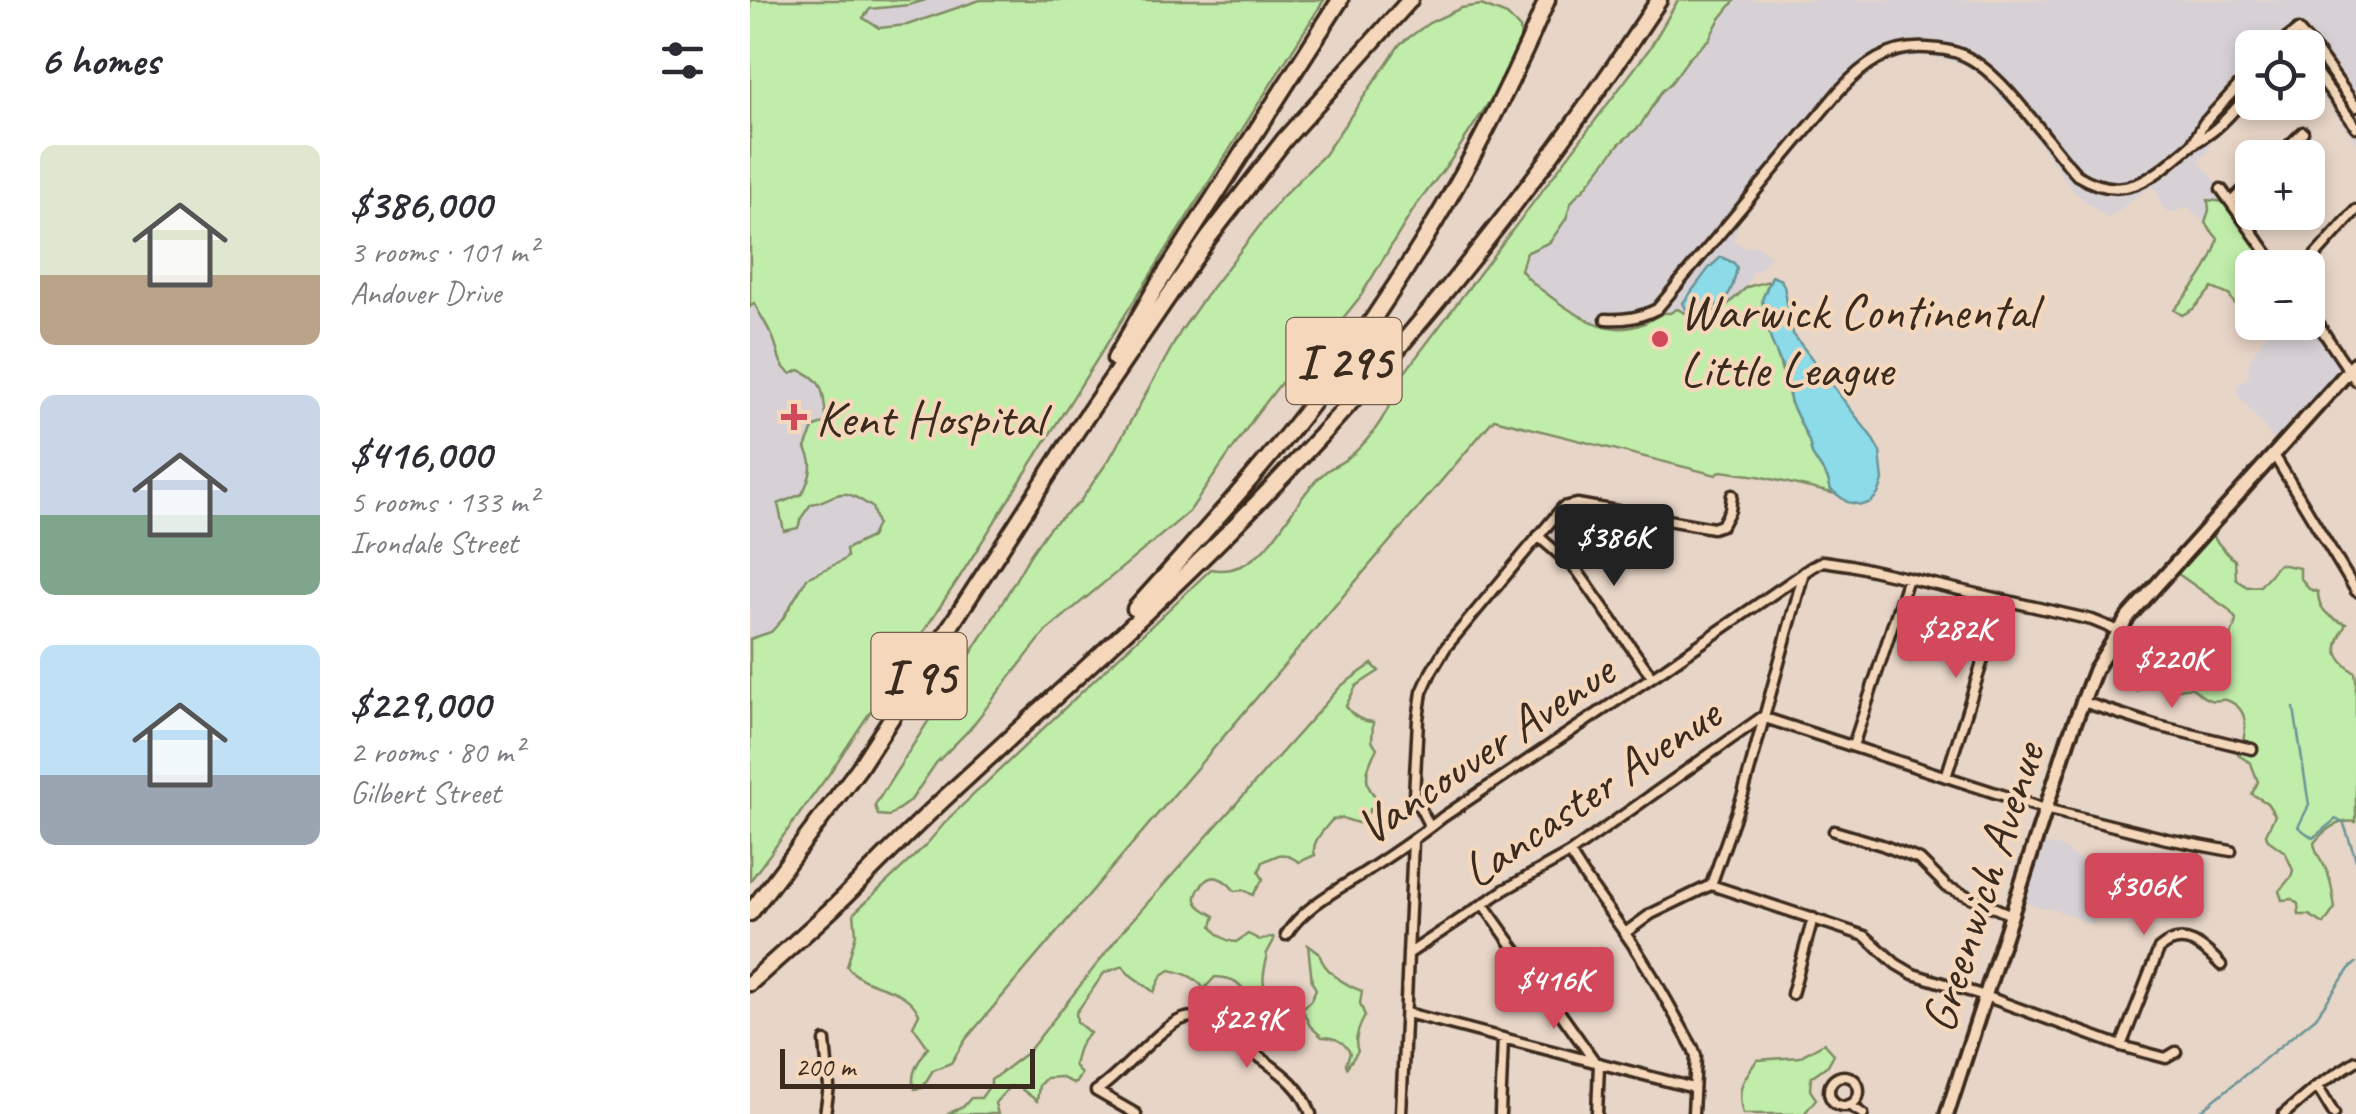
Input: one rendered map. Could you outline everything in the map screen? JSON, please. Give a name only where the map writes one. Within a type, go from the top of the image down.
[{"type":"highway","points":[[1077,430],[1154,291],[1340,0]]},
{"type":"highway","name":"I 95","points":[[750,913],[859,768],[1077,430],[1200,249],[1285,139],[1410,0]]},
{"type":"highway","name":"I 295","points":[[1075,677],[1270,456],[1359,339],[1410,262],[1472,155],[1547,0]]},
{"type":"highway","name":"I 95","points":[[750,984],[1233,527],[1340,414],[1472,259],[1595,96],[1659,0]]},
{"type":"highway","points":[[1595,96],[1669,0]]},
{"type":"main road","name":"Greenwich Avenue","points":[[1947,1114],[2069,737],[2095,670],[2128,617],[2202,532],[2354,372]]},
{"type":"street","points":[[1606,319],[1624,320],[1657,309],[1859,70],[1879,56],[1920,47],[1946,49],[1983,66],[2077,175],[2093,185],[2118,189],[2135,186],[2158,174],[2193,143],[2214,131],[2235,108]]},
{"type":"street","points":[[2325,63],[2356,106]]},
{"type":"street","points":[[2325,84],[2356,127]]},
{"type":"street","points":[[2193,143],[2204,123],[2235,89]]},
{"type":"street","points":[[2295,140],[2303,132]]},
{"type":"street","points":[[2222,189],[2265,250]]},
{"type":"street","points":[[2231,202],[2235,198]]},
{"type":"street","points":[[2320,250],[2356,210]]},
{"type":"street","points":[[2325,332],[2354,372]]},
{"type":"street","points":[[2274,455],[2356,592]]},
{"type":"street","points":[[1430,827],[1414,796],[1414,762],[1422,692],[1430,672],[1446,647],[1563,507],[1577,504],[1713,528],[1722,524],[1732,495]]},
{"type":"street","points":[[1538,536],[1576,569],[1652,678]]},
{"type":"street","name":"Vancouver Avenue","points":[[1286,934],[1293,923],[1326,896],[1823,562],[2092,620],[2119,631]]},
{"type":"street","points":[[1625,933],[1650,914],[1711,884],[1743,794],[1804,572]]},
{"type":"street","points":[[1853,746],[1908,578]]},
{"type":"street","points":[[1946,776],[1988,644],[2007,601]]},
{"type":"street","points":[[2083,702],[2154,725],[2252,749]]},
{"type":"street","name":"Lancaster Avenue","points":[[1408,954],[1570,852],[1762,717],[2045,809],[2231,851]]},
{"type":"street","points":[[1834,831],[1920,860],[1947,886],[2011,915]]},
{"type":"street","points":[[1401,1114],[1412,841]]},
{"type":"street","points":[[1570,852],[1588,884],[1625,933],[1693,1048],[1693,1114]]},
{"type":"street","points":[[1711,884],[1865,936],[1912,974],[2121,1046],[2166,1058],[2176,1052]]},
{"type":"street","points":[[1483,904],[1597,1063],[1597,1114]]},
{"type":"street","points":[[1792,994],[1812,918]]},
{"type":"street","points":[[2121,1046],[2159,949],[2168,940],[2178,938],[2206,948],[2221,965]]},
{"type":"street","points":[[1406,1013],[1694,1088]]},
{"type":"street","points":[[1136,1114],[1096,1091],[1169,1028],[1192,1017],[1206,1020],[1294,1083],[1311,1114]]},
{"type":"street","points":[[1500,1114],[1503,1038]]},
{"type":"street","points":[[825,1041],[829,1087],[825,1114]]},
{"type":"street","points":[[2284,1114],[2356,1061]]},
{"type":"street","points":[[2318,1086],[2334,1114]]},
{"type":"street","points":[[1849,1105],[1863,1114]]},
{"type":"shaded area","points":[[750,0],[1027,0],[913,39]]},
{"type":"shaded area","points":[[1735,0],[2356,0],[2356,143],[2325,100],[2325,30],[2235,30],[2235,117],[2199,161],[2233,203],[2209,210],[2205,222],[2189,207],[2170,213],[2161,205],[2158,191],[2150,186],[2108,219],[2073,191],[2016,110],[2003,101],[1985,78],[1963,64],[1923,55],[1882,62],[1842,99],[1740,221],[1733,240],[1744,247],[1757,246],[1771,256],[1725,307],[1640,329],[1619,330],[1591,323],[1529,281],[1521,270],[1526,253],[1555,234],[1577,195],[1619,144],[1640,126],[1661,92],[1709,39]]},
{"type":"shaded area","name":"Kent Hospital","points":[[750,272],[802,333],[872,501],[879,543],[750,651]]},
{"type":"shaded area","points":[[2325,333],[2350,369],[2280,447],[2238,395],[2237,385],[2249,377],[2252,356],[2262,340],[2325,340]]},
{"type":"shaded area","points":[[2037,842],[2064,848],[2111,874],[2094,926],[2020,900]]},
{"type":"green space","points":[[750,0],[926,0],[870,9],[863,18],[879,28],[907,25],[980,0],[1324,0],[959,578],[829,774],[750,881],[750,639],[771,632],[807,578],[842,561],[847,557],[846,549],[871,537],[877,524],[872,507],[842,494],[811,504],[798,528],[784,531],[778,504],[802,494],[811,471],[805,448],[813,428],[827,422],[824,397],[815,379],[799,370],[791,374],[786,370],[754,303],[750,307]]},
{"type":"green space","points":[[1678,0],[1735,0],[1709,39],[1661,92],[1640,126],[1619,144],[1577,195],[1550,242],[1526,253],[1521,270],[1571,311],[1596,323],[1622,328],[1677,309],[1692,316],[1709,313],[1725,307],[1747,287],[1769,281],[1762,300],[1791,403],[1812,454],[1836,494],[1758,476],[1721,471],[1716,475],[1494,419],[966,1039],[951,1063],[933,1070],[922,1088],[915,1089],[914,1073],[928,1047],[913,1026],[919,1014],[904,997],[864,980],[847,966],[856,934],[854,913],[1211,569],[1230,569],[1247,563],[1274,536],[1310,487],[1366,441],[1386,412],[1399,380],[1650,48]]},
{"type":"green space","points":[[1481,5],[1507,15],[1520,28],[1521,42],[1499,87],[1415,207],[1360,297],[1319,348],[1280,384],[1189,512],[1046,631],[969,730],[936,763],[911,800],[889,816],[878,815],[875,805],[1030,555],[1049,528],[1079,503],[1110,458],[1181,331],[1204,298],[1281,198],[1324,155],[1400,44],[1429,23],[1461,8]]},
{"type":"green space","points":[[2208,200],[2233,203],[2235,230],[2252,230],[2267,250],[2235,250],[2235,304],[2229,295],[2212,288],[2182,315],[2174,310],[2206,268],[2218,239],[2205,223]]},
{"type":"green space","points":[[2207,530],[2235,560],[2236,579],[2247,587],[2260,586],[2279,564],[2300,568],[2300,577],[2309,589],[2318,592],[2326,613],[2346,624],[2337,651],[2356,680],[2356,822],[2332,826],[2314,843],[2329,878],[2335,908],[2324,924],[2309,915],[2299,915],[2293,899],[2282,900],[2279,891],[2293,870],[2285,852],[2268,840],[2266,834],[2275,815],[2267,803],[2252,794],[2258,782],[2251,763],[2238,755],[2245,732],[2240,710],[2226,700],[2210,700],[2193,688],[2175,690],[2152,678],[2137,690],[2141,666],[2112,646],[2123,627],[2177,659],[2188,657],[2194,647],[2208,654],[2227,640],[2236,619],[2228,609],[2171,569]]},
{"type":"green space","points":[[1372,664],[1379,671],[1356,686],[1346,706],[1357,717],[1373,722],[1372,741],[1377,748],[1368,770],[1368,783],[1381,801],[1361,824],[1342,818],[1332,820],[1316,841],[1315,855],[1299,862],[1281,854],[1263,862],[1259,872],[1263,879],[1253,895],[1235,891],[1214,877],[1206,880],[1197,894],[1197,903],[1215,916],[1212,926],[1225,939],[1236,942],[1248,934],[1260,940],[1273,937],[1263,977],[1275,1003],[1271,1010],[1227,978],[1215,977],[1204,989],[1189,976],[1170,970],[1162,975],[1154,992],[1123,966],[1104,973],[1076,1013],[1077,1022],[1090,1033],[1077,1052],[1074,1065],[1081,1074],[1075,1084],[1060,1077],[1046,1078],[1039,1085],[1037,1101],[1020,1088],[1010,1086],[995,1103],[998,1114],[947,1114],[963,1107],[971,1098],[981,1098],[991,1080],[1028,1052],[1126,927],[1341,686]]},
{"type":"green space","points":[[1308,945],[1336,976],[1362,991],[1360,1003],[1365,1016],[1357,1038],[1358,1051],[1347,1067],[1348,1049],[1339,1040],[1322,1037],[1310,1026],[1302,1009],[1316,989]]},
{"type":"green space","points":[[1824,1043],[1834,1054],[1828,1065],[1811,1077],[1810,1090],[1816,1099],[1804,1114],[1743,1114],[1742,1086],[1757,1060],[1799,1057]]},
{"type":"water","points":[[1721,257],[1737,268],[1726,297],[1700,314],[1686,309],[1683,303]]},
{"type":"water","points":[[1772,276],[1784,286],[1793,334],[1880,452],[1883,481],[1871,502],[1847,502],[1831,490],[1812,454],[1791,403],[1762,300]]},
{"type":"waterway","points":[[2294,708],[2309,805],[2298,827],[2313,838],[2336,819],[2344,824],[2356,860]]},
{"type":"waterway","points":[[2197,1114],[2316,1017],[2356,963]]},
{"type":"place","name":"Warwick Continental Little League","points":[[1660,339]]},
{"type":"place","name":"Kent Hospital","points":[[794,417]]}]
